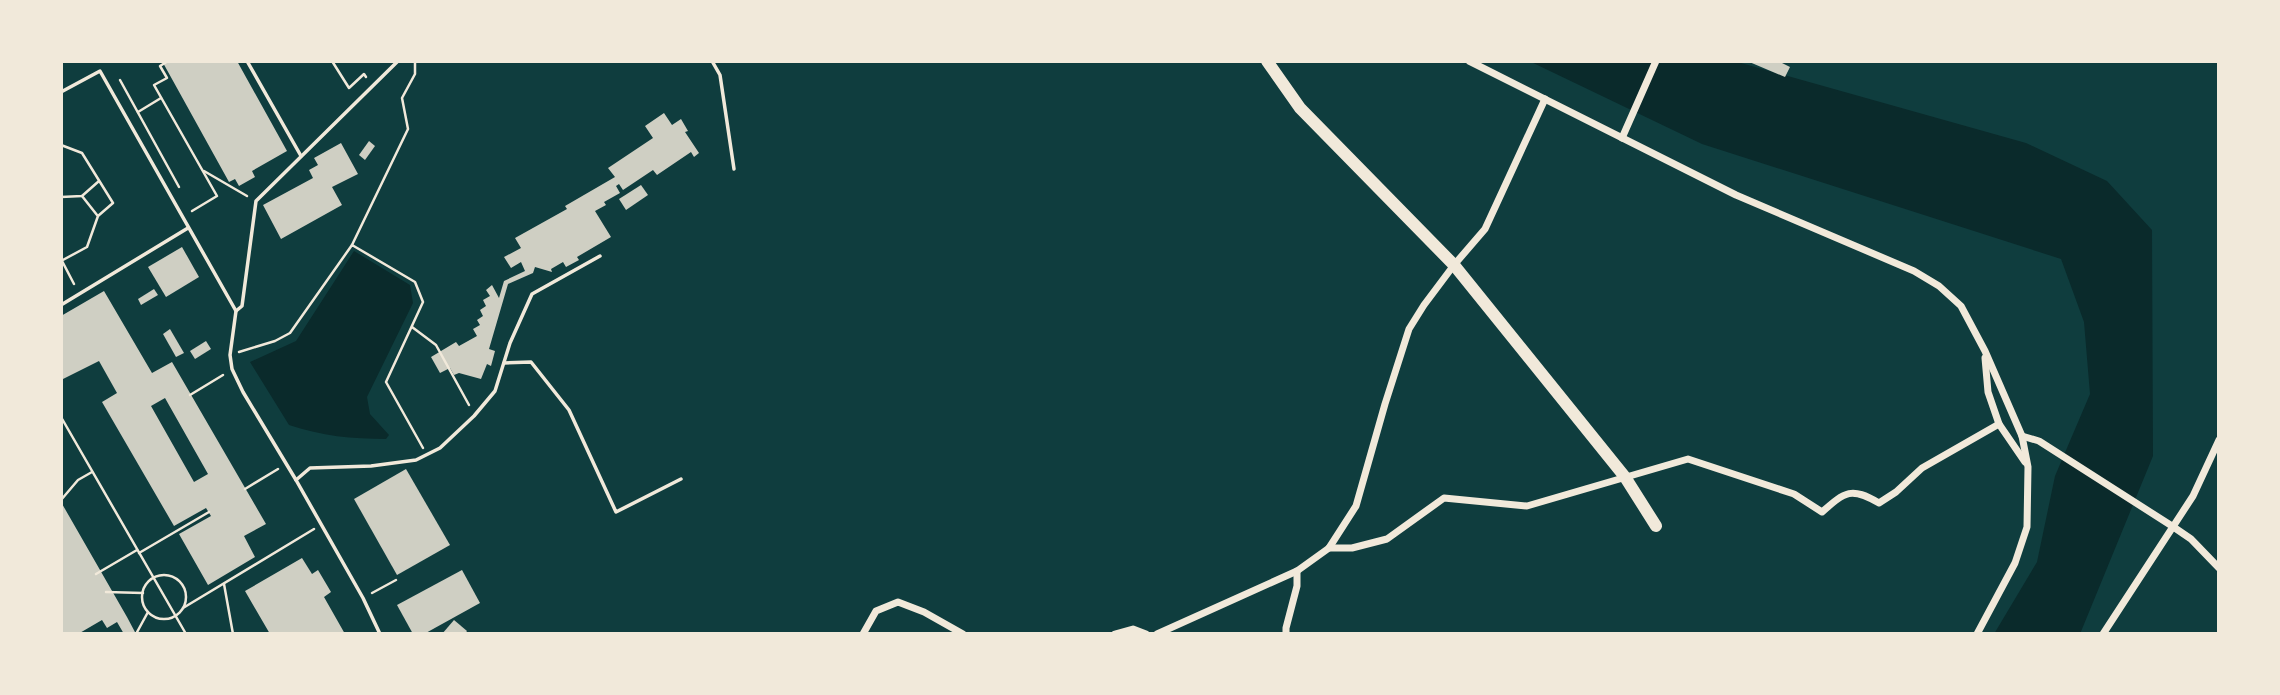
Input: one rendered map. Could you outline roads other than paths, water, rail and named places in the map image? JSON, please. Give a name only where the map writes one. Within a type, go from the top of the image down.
[{"type":"main road","points":[[1267,61],[1300,108],[1454,265],[1625,477],[1656,526]]},
{"type":"street","points":[[1469,61],[1737,195],[1923,276],[1961,306],[1985,351],[2022,436],[2028,467],[2028,527],[2015,563],[1977,634]]},
{"type":"street","points":[[1622,138],[1656,61]]},
{"type":"street","points":[[1157,634],[1297,571],[1329,548],[1356,506],[1409,329],[1454,265],[1485,229],[1545,99]]},
{"type":"street","points":[[1985,351],[1988,392],[1999,424],[2028,467]]},
{"type":"street","points":[[1329,548],[1352,548],[1387,539],[1444,498],[1527,506],[1688,459],[1794,494],[1822,512],[1848,492],[1860,492],[1879,503],[1896,492],[1922,468],[1999,424]]},
{"type":"street","points":[[2022,436],[2039,441],[2191,538],[2219,568]]},
{"type":"street","points":[[2103,634],[2193,496],[2219,440]]},
{"type":"street","points":[[1286,634],[1297,586],[1297,571]]},
{"type":"street","points":[[863,634],[876,611],[898,602],[924,611],[963,634]]},
{"type":"street","points":[[1115,634],[1133,629],[1146,634]]},
{"type":"lane","points":[[247,61],[301,156]]},
{"type":"lane","points":[[380,634],[363,598],[243,392],[232,369],[230,355],[236,312],[242,306],[256,201],[398,61]]},
{"type":"lane","points":[[712,61],[720,75],[734,169]]},
{"type":"lane","points":[[61,92],[100,71],[236,312]]},
{"type":"lane","points":[[61,305],[189,228]]},
{"type":"lane","points":[[296,480],[310,468],[371,466],[416,460],[440,448],[474,416],[495,391],[510,343],[532,295],[600,256]]},
{"type":"lane","points":[[504,363],[531,362],[569,410],[616,512],[681,479]]},
{"type":"water","points":[[1529,61],[1734,61],[2026,143],[2107,181],[2152,230],[2153,456],[2080,634],[1994,634],[2037,562],[2055,476],[2090,394],[2084,322],[2061,259],[1702,144]]},
{"type":"water","points":[[354,251],[410,285],[413,303],[367,397],[370,414],[389,435],[386,439],[337,436],[289,425],[250,362],[296,341]]}]
